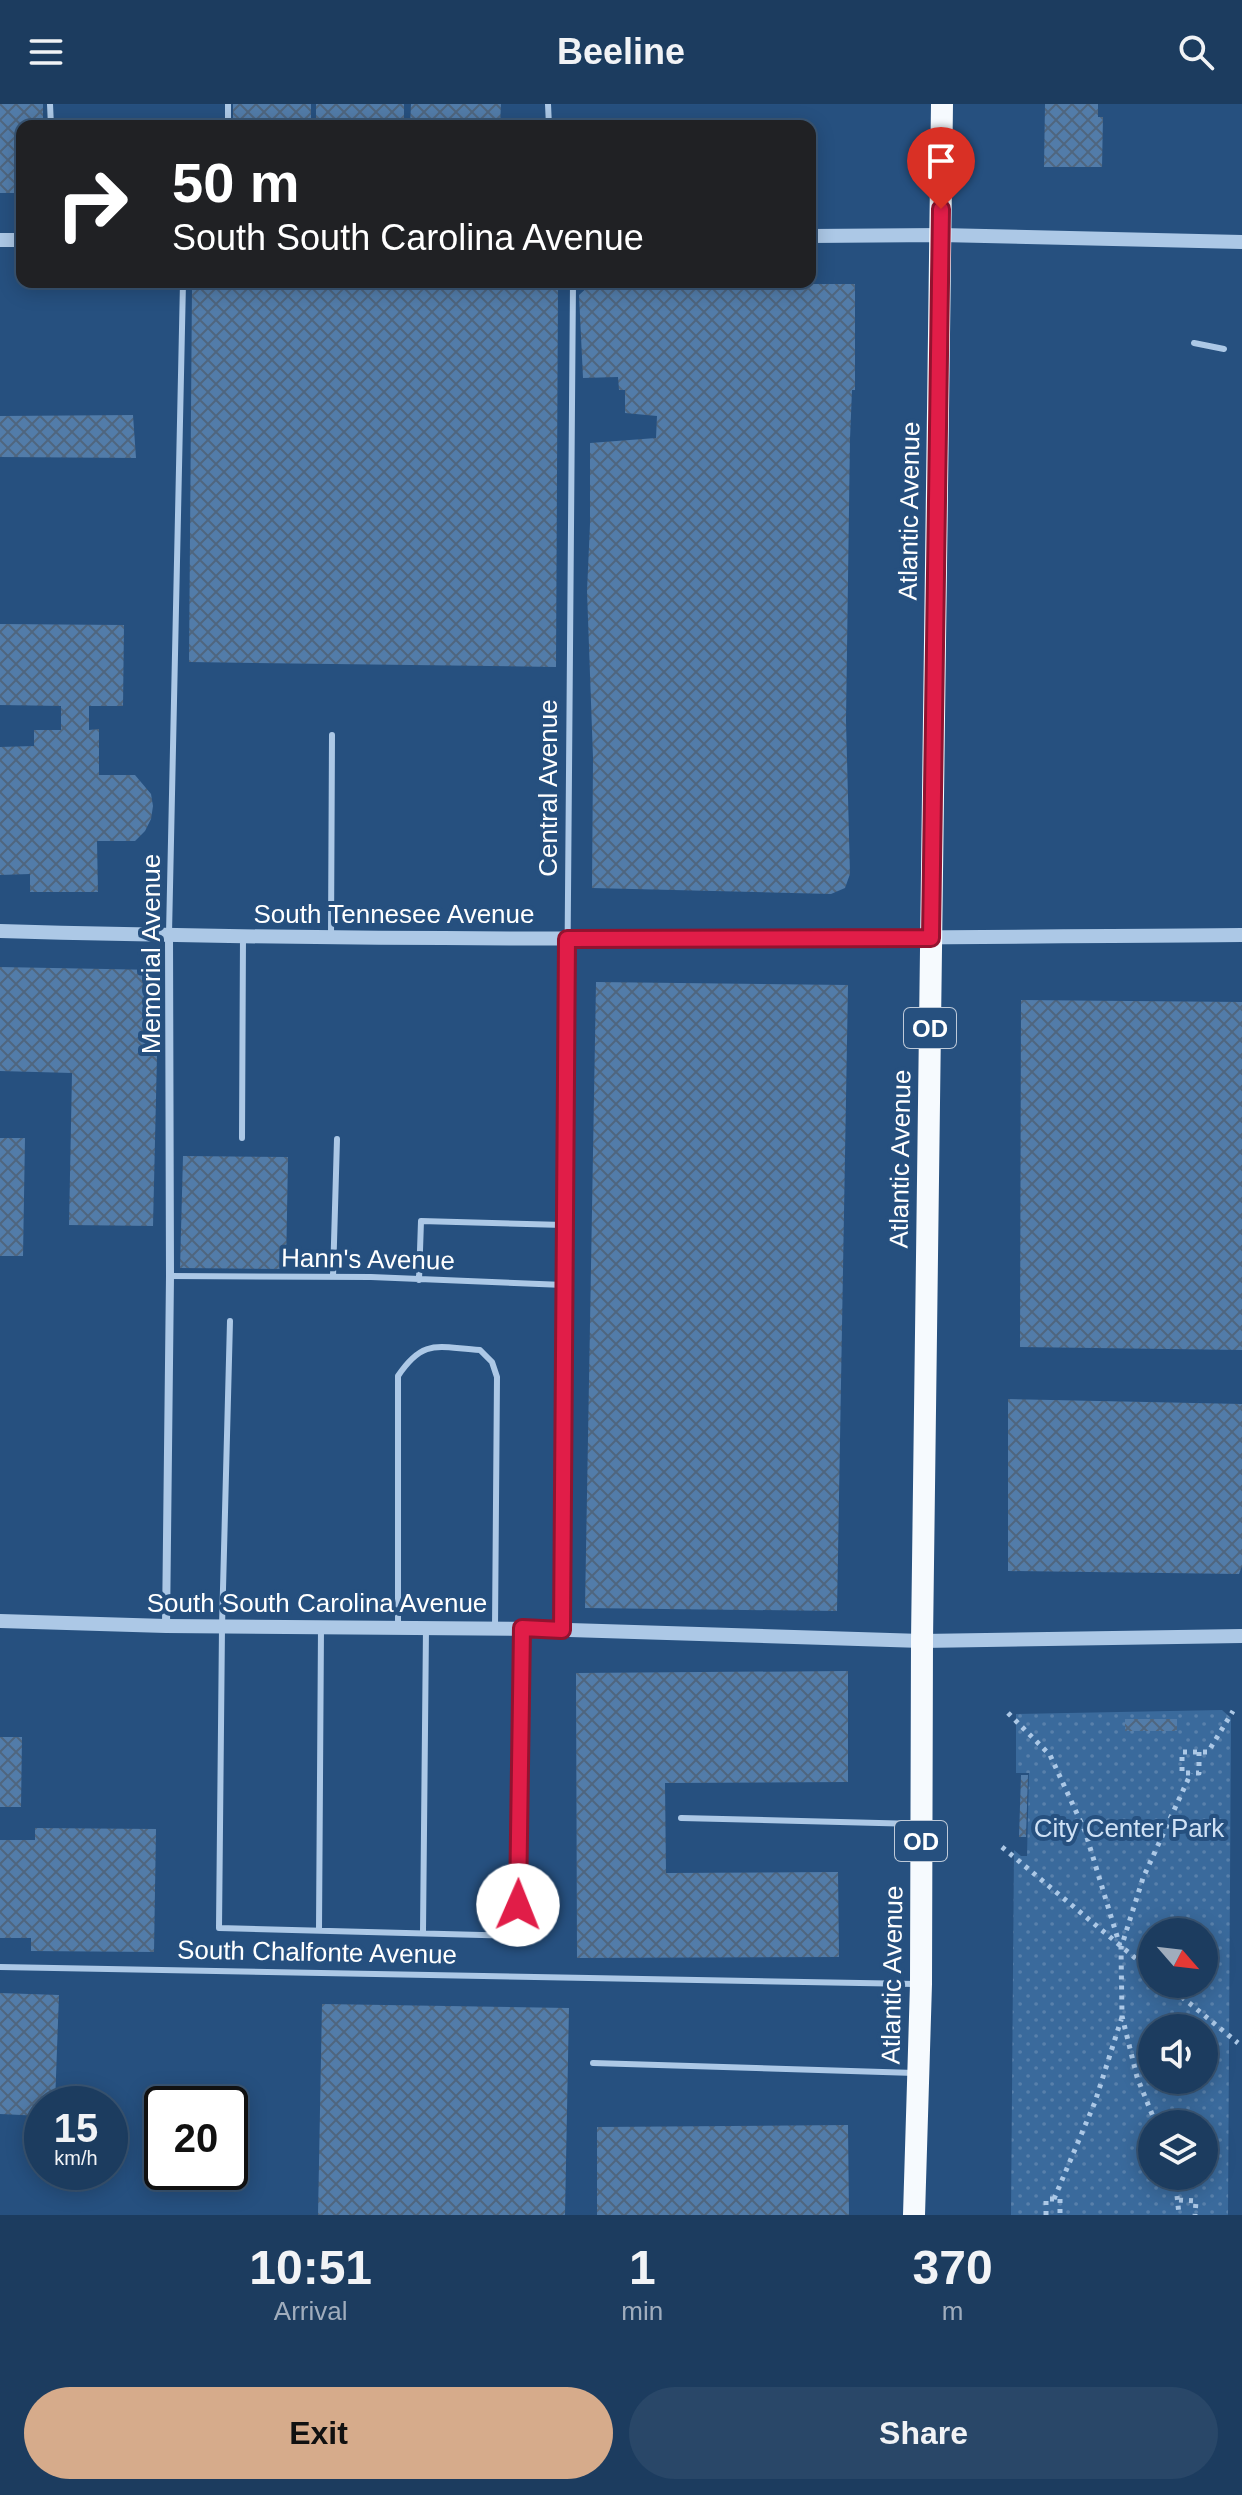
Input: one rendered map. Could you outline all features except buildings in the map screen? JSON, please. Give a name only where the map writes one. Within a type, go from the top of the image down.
[{"type":"highway","name":"Atlantic Avenue","points":[[914,2215],[921,1984],[922,1641],[942,104]]},
{"type":"street","points":[[816,236],[941,235],[1242,242]]},
{"type":"street","name":"South Tennesee Avenue","points":[[0,931],[169,936],[567,939],[1242,935]]},
{"type":"street","name":"Memorial Avenue","points":[[166,1626],[170,1276],[169,936]]},
{"type":"street","name":"South South Carolina Avenue","points":[[0,1621],[222,1627],[522,1628],[922,1641],[1242,1636]]},
{"type":"lane","name":"Memorial Avenue","points":[[169,936],[183,288]]},
{"type":"lane","name":"Central Avenue","points":[[562,1630],[573,288]]},
{"type":"lane","points":[[1194,343],[1224,349]]},
{"type":"lane","points":[[331,937],[332,735]]},
{"type":"lane","points":[[242,1138],[243,936]]},
{"type":"lane","points":[[333,1277],[337,1139]]},
{"type":"lane","points":[[419,1280],[421,1221],[564,1225]]},
{"type":"lane","name":"Hann's Avenue","points":[[170,1276],[333,1277],[564,1285]]},
{"type":"lane","points":[[230,1321],[222,1627],[219,1928],[517,1936],[522,1628]]},
{"type":"lane","points":[[398,1628],[398,1376],[409,1359],[426,1348],[480,1350],[492,1362],[497,1377],[495,1628]]},
{"type":"lane","points":[[319,1930],[321,1628]]},
{"type":"lane","points":[[423,1932],[426,1628]]},
{"type":"lane","points":[[681,1818],[921,1824]]},
{"type":"lane","name":"South Chalfonte Avenue","points":[[0,1967],[921,1984]]},
{"type":"lane","points":[[593,2063],[918,2073]]},
{"type":"path","points":[[1199,1752],[1199,1773],[1182,1773],[1182,1752],[1199,1752],[1208,1752],[1233,1711]]},
{"type":"path","points":[[1008,1713],[1050,1755],[1085,1831],[1121,1948],[1122,2016],[1137,2077],[1150,2110]]},
{"type":"path","points":[[1121,1948],[1143,1878],[1191,1773]]},
{"type":"path","points":[[1002,1847],[1138,1961]]},
{"type":"path","points":[[1183,1998],[1238,2043]]},
{"type":"path","points":[[1054,2199],[1095,2102],[1122,2016]]},
{"type":"path","points":[[1177,2190],[1179,2215]]},
{"type":"path","points":[[1046,2215],[1046,2199],[1060,2199],[1060,2215]]},
{"type":"path","points":[[1179,2200],[1196,2201],[1195,2215]]},
{"type":"green space","name":"City Center Park","points":[[1222,1710],[1231,1718],[1228,2215],[1011,2215],[1014,1850],[1021,1856],[1027,1856],[1029,1773],[1016,1773],[1016,1714]]},
{"type":"route","points":[[518,1905],[522,1628],[562,1630],[567,939],[931,938],[941,209]]}]
